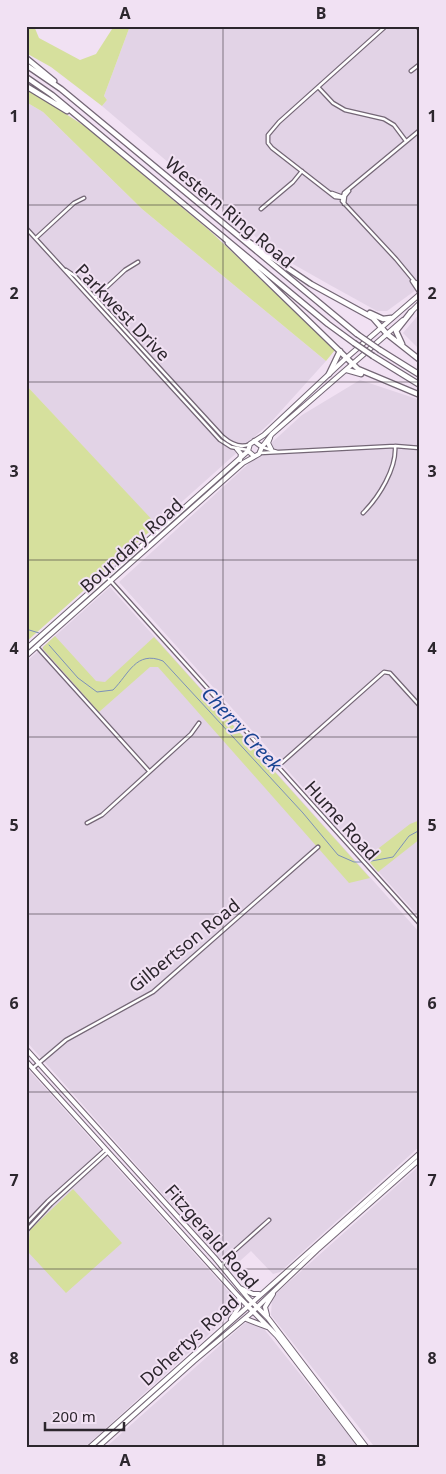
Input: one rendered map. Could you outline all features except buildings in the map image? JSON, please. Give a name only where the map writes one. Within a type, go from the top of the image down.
[{"type":"highway","points":[[26,58],[106,126]]},
{"type":"highway","name":"Western Ring Road","points":[[26,65],[60,89],[106,126],[357,334],[420,374]]},
{"type":"highway","name":"Western Ring Road","points":[[26,77],[89,126],[328,324],[373,356],[420,385]]},
{"type":"highway","points":[[26,86],[89,126]]},
{"type":"highway","points":[[207,223],[353,365],[374,377]]},
{"type":"highway","points":[[226,227],[302,278],[373,318],[387,334],[420,360]]},
{"type":"highway","points":[[341,300],[381,318],[390,318]]},
{"type":"highway","points":[[408,351],[396,333],[411,312]]},
{"type":"highway","points":[[329,374],[340,351]]},
{"type":"highway","points":[[347,370],[374,377],[420,395]]},
{"type":"main road","points":[[254,456],[248,451],[252,442],[264,435],[390,318],[420,294]]},
{"type":"main road","points":[[260,453],[262,447],[272,434],[353,365],[420,304]]},
{"type":"main road","points":[[271,449],[268,443],[272,434]]},
{"type":"main road","points":[[252,442],[262,447]]},
{"type":"main road","points":[[237,449],[241,454],[240,460]]},
{"type":"main road","name":"Boundary Road","points":[[26,649],[248,451]]},
{"type":"main road","name":"Boundary Road","points":[[26,656],[243,463],[260,453]]},
{"type":"main road","points":[[33,643],[37,647]]},
{"type":"main road","name":"Fitzgerald Road","points":[[26,1049],[252,1302],[258,1306],[367,1448]]},
{"type":"main road","name":"Fitzgerald Road","points":[[26,1061],[238,1297],[270,1328],[362,1448]]},
{"type":"main road","points":[[107,1151],[113,1145]]},
{"type":"main road","name":"Dohertys Road","points":[[89,1448],[148,1398],[174,1379],[253,1311],[420,1153]]},
{"type":"main road","name":"Dohertys Road","points":[[401,1173],[420,1159]]},
{"type":"main road","name":"Dohertys Road","points":[[97,1448],[190,1356],[349,1220]]},
{"type":"main road","points":[[238,1286],[253,1294],[262,1293]]},
{"type":"main road","points":[[268,1318],[265,1307],[277,1288]]},
{"type":"main road","points":[[226,1326],[238,1307],[238,1297]]},
{"type":"main road","points":[[244,1319],[252,1319],[270,1328]]},
{"type":"main road","points":[[190,1356],[194,1361]]},
{"type":"main road","points":[[170,1375],[174,1379]]},
{"type":"main road","points":[[109,1430],[113,1434]]},
{"type":"street","points":[[343,198],[330,192],[302,171],[272,148],[267,140],[279,122],[386,26]]},
{"type":"street","points":[[417,26],[420,30]]},
{"type":"street","points":[[411,71],[420,64]]},
{"type":"street","points":[[318,87],[333,103],[345,110],[384,119],[394,125],[406,141]]},
{"type":"street","points":[[343,198],[349,190],[420,130]]},
{"type":"street","points":[[261,209],[293,182],[302,171]]},
{"type":"street","points":[[36,238],[74,204],[84,198]]},
{"type":"street","points":[[343,198],[345,206],[396,259],[417,284],[420,294]]},
{"type":"street","points":[[26,228],[62,267]]},
{"type":"street","points":[[92,301],[125,270],[138,262]]},
{"type":"street","name":"Parkwest Drive","points":[[62,267],[75,276],[224,443],[237,449],[248,451]]},
{"type":"street","name":"Parkwest Drive","points":[[62,267],[196,410],[229,442],[243,446],[252,442]]},
{"type":"street","points":[[260,453],[395,446],[420,448]]},
{"type":"street","points":[[363,513],[372,502],[394,464],[395,446]]},
{"type":"street","points":[[262,447],[279,453]]},
{"type":"street","name":"Hume Road","points":[[106,577],[420,924]]},
{"type":"street","points":[[37,647],[149,771]]},
{"type":"street","points":[[277,767],[384,672],[390,673],[420,706]]},
{"type":"street","points":[[87,822],[102,815],[191,734],[199,723]]},
{"type":"street","name":"Gilbertson Road","points":[[33,1068],[66,1040],[153,992],[318,846]]},
{"type":"street","points":[[26,1224],[90,1163],[107,1151]]},
{"type":"street","points":[[26,1231],[51,1204],[93,1167],[107,1151]]},
{"type":"street","points":[[90,1163],[93,1167]]},
{"type":"street","points":[[48,1201],[51,1204]]},
{"type":"street","points":[[221,1266],[232,1253],[269,1220]]},
{"type":"shaded area","points":[[130,26],[420,26],[420,287],[387,311],[377,311],[277,255],[102,106],[107,100],[104,96]]},
{"type":"shaded area","points":[[26,102],[43,112],[142,209],[326,361],[271,422],[156,525],[26,385]]},
{"type":"shaded area","points":[[420,313],[420,350],[403,333]]},
{"type":"shaded area","points":[[360,380],[420,400],[420,918],[119,582],[302,415]]},
{"type":"shaded area","points":[[110,587],[420,933],[420,1146],[280,1272],[273,1274],[251,1251],[230,1270],[26,1041],[26,662]]},
{"type":"shaded area","points":[[26,1067],[238,1302],[238,1308],[84,1448],[26,1448]]},
{"type":"shaded area","points":[[420,1165],[420,1448],[377,1448],[271,1315],[272,1297]]},
{"type":"shaded area","points":[[245,1323],[260,1324],[359,1448],[105,1448]]},
{"type":"green space","points":[[26,26],[34,26],[39,38],[80,60],[96,54],[114,26],[130,26],[104,96],[107,100],[102,106],[51,67],[26,53]]},
{"type":"green space","points":[[26,82],[27,89],[86,127],[210,231],[335,350],[326,361],[142,209],[43,112],[26,102]]},
{"type":"green space","points":[[26,385],[157,525],[26,642]]},
{"type":"green space","points":[[55,636],[96,681],[105,682],[154,637],[370,878],[349,883],[158,667],[150,667],[99,712],[43,649]]},
{"type":"green space","points":[[420,820],[420,839],[378,872],[366,858],[410,824]]},
{"type":"green space","points":[[73,1189],[122,1243],[66,1293],[28,1252],[30,1230]]},
{"type":"waterway","name":"Cherry Creek","points":[[26,629],[39,633]]},
{"type":"waterway","name":"Cherry Creek","points":[[49,645],[78,678],[97,692],[113,690],[134,665],[140,661],[154,658],[163,661],[303,813],[338,855],[354,862],[362,862]]},
{"type":"waterway","name":"Cherry Creek","points":[[366,862],[393,857],[409,836],[420,830]]}]
